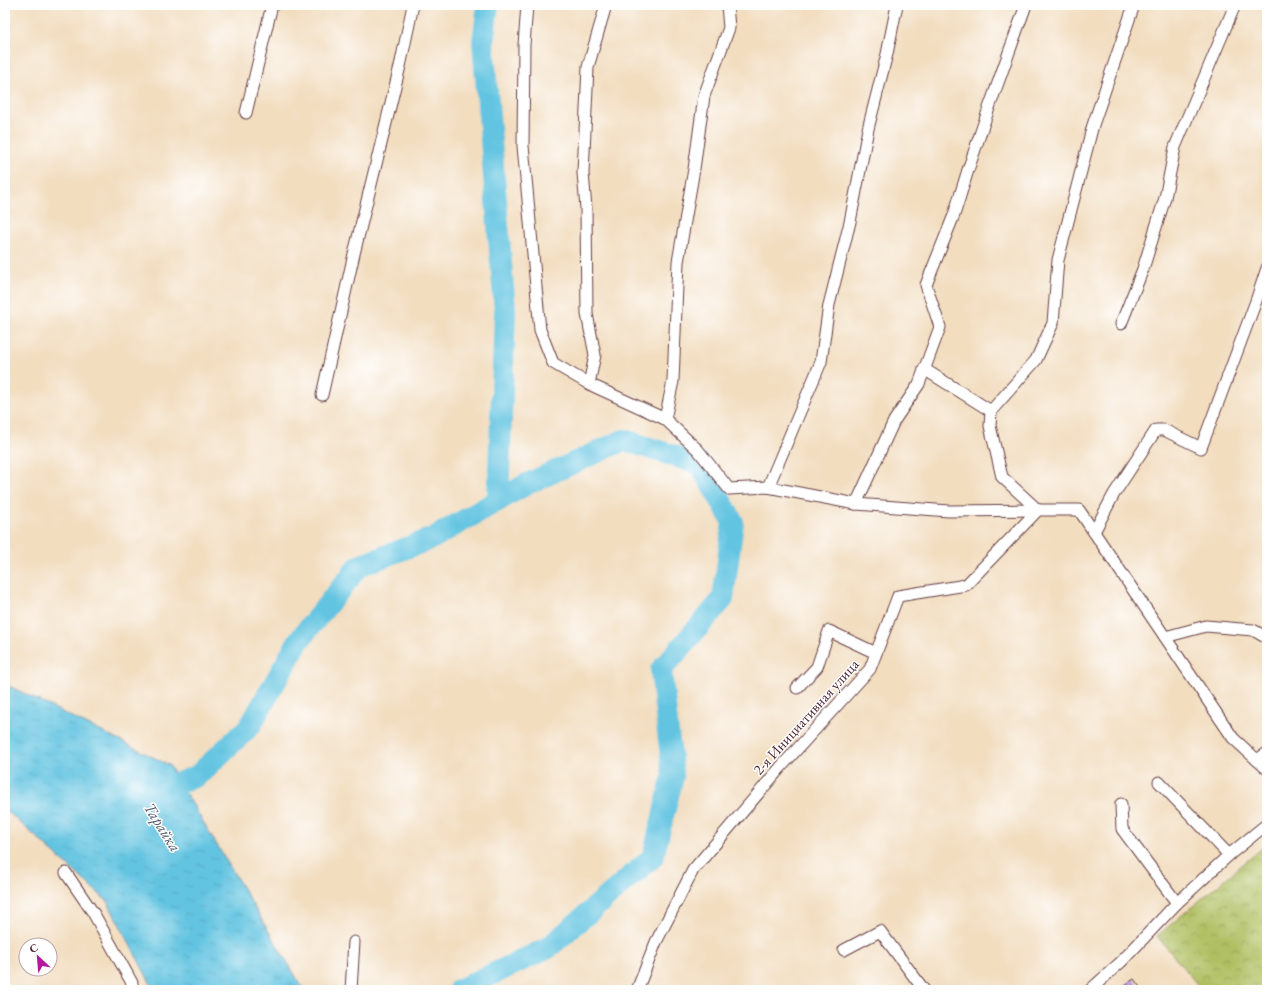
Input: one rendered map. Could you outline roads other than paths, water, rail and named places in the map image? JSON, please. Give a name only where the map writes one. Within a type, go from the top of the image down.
[{"type":"street","points":[[246,113],[272,5]]},
{"type":"street","points":[[322,394],[354,254],[401,62],[413,5]]},
{"type":"street","points":[[527,5],[524,45],[524,146],[540,330],[553,363],[588,384],[665,419],[698,450],[729,489],[768,487],[856,504],[949,511],[1079,510],[1234,738],[1256,760],[1267,768]]},
{"type":"street","points":[[588,384],[594,355],[587,314],[586,208],[583,173],[588,67],[606,5]]},
{"type":"street","points":[[665,419],[673,381],[678,262],[694,169],[704,96],[729,28],[728,5]]},
{"type":"street","points":[[768,487],[821,362],[830,305],[850,222],[868,129],[887,54],[897,5]]},
{"type":"street","points":[[856,504],[894,421],[919,384],[940,327],[926,285],[954,215],[989,108],[1026,5]]},
{"type":"street","points":[[1038,510],[1002,477],[990,426],[991,411],[1036,360],[1053,323],[1058,260],[1093,126],[1134,5]]},
{"type":"street","points":[[1121,324],[1143,269],[1165,198],[1175,147],[1235,5]]},
{"type":"street","points":[[1094,532],[1114,494],[1156,430],[1164,430],[1201,448],[1267,268]]},
{"type":"street","points":[[924,369],[991,411]]},
{"type":"street","name":"2-я Инициативная улица","points":[[637,990],[656,942],[693,870],[780,768],[870,669],[898,596],[966,585],[1038,510]]},
{"type":"street","points":[[1165,637],[1206,626],[1253,630],[1267,638]]},
{"type":"street","points":[[798,688],[817,668],[829,631],[876,653]]},
{"type":"street","points":[[1256,760],[1267,752]]},
{"type":"street","points":[[1159,782],[1229,855]]},
{"type":"street","points":[[1121,804],[1122,829],[1177,904]]},
{"type":"street","points":[[1090,990],[1121,962],[1177,904],[1229,855],[1267,824]]},
{"type":"street","points":[[66,873],[94,914],[132,983],[133,990]]},
{"type":"street","points":[[844,950],[880,931],[924,990]]},
{"type":"street","points":[[351,990],[354,942]]},
{"type":"water","name":"Тарайка","points":[[5,684],[169,765],[304,990],[154,990],[107,901],[5,809]]},
{"type":"waterway","points":[[488,5],[483,42],[505,311],[498,501]]},
{"type":"waterway","name":"Тарайка","points":[[152,793],[197,776],[250,726],[299,640],[359,566],[433,538],[525,485],[624,440],[700,464],[733,522],[723,599],[661,670],[673,776],[653,857],[548,948],[459,990]]}]
